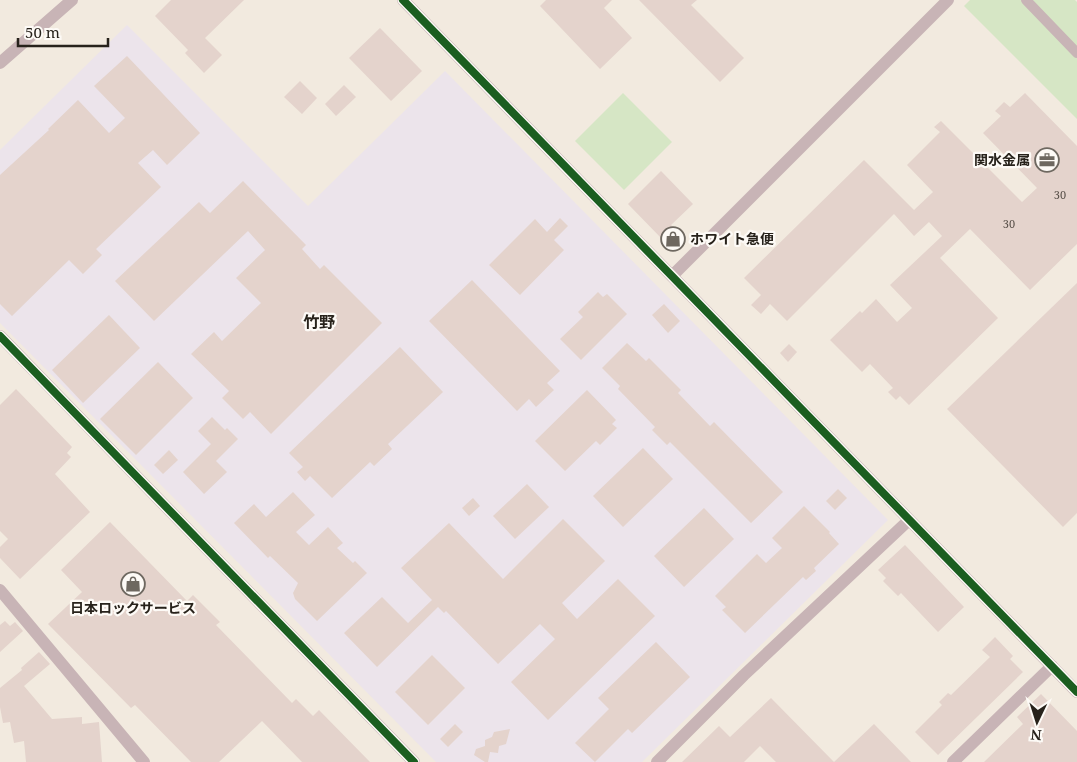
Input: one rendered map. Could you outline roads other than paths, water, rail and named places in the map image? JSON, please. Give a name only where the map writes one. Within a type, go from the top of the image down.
[{"type":"street","points":[[0,62],[72,0]]},
{"type":"street","points":[[403,0],[1077,692]]},
{"type":"street","points":[[672,276],[948,0]]},
{"type":"street","points":[[1026,0],[1077,52]]},
{"type":"street","points":[[0,336],[414,762]]},
{"type":"street","points":[[657,762],[909,520]]},
{"type":"street","points":[[0,590],[144,762]]},
{"type":"street","points":[[953,762],[1052,666]]},
{"type":"place","name":"関水金属","points":[[1047,160]]},
{"type":"place","name":"ホワイト急便","points":[[673,239]]},
{"type":"place","name":"日本ロックサービス","points":[[133,584]]},
{"type":"district","name":"竹野","points":[[319,322]]}]
